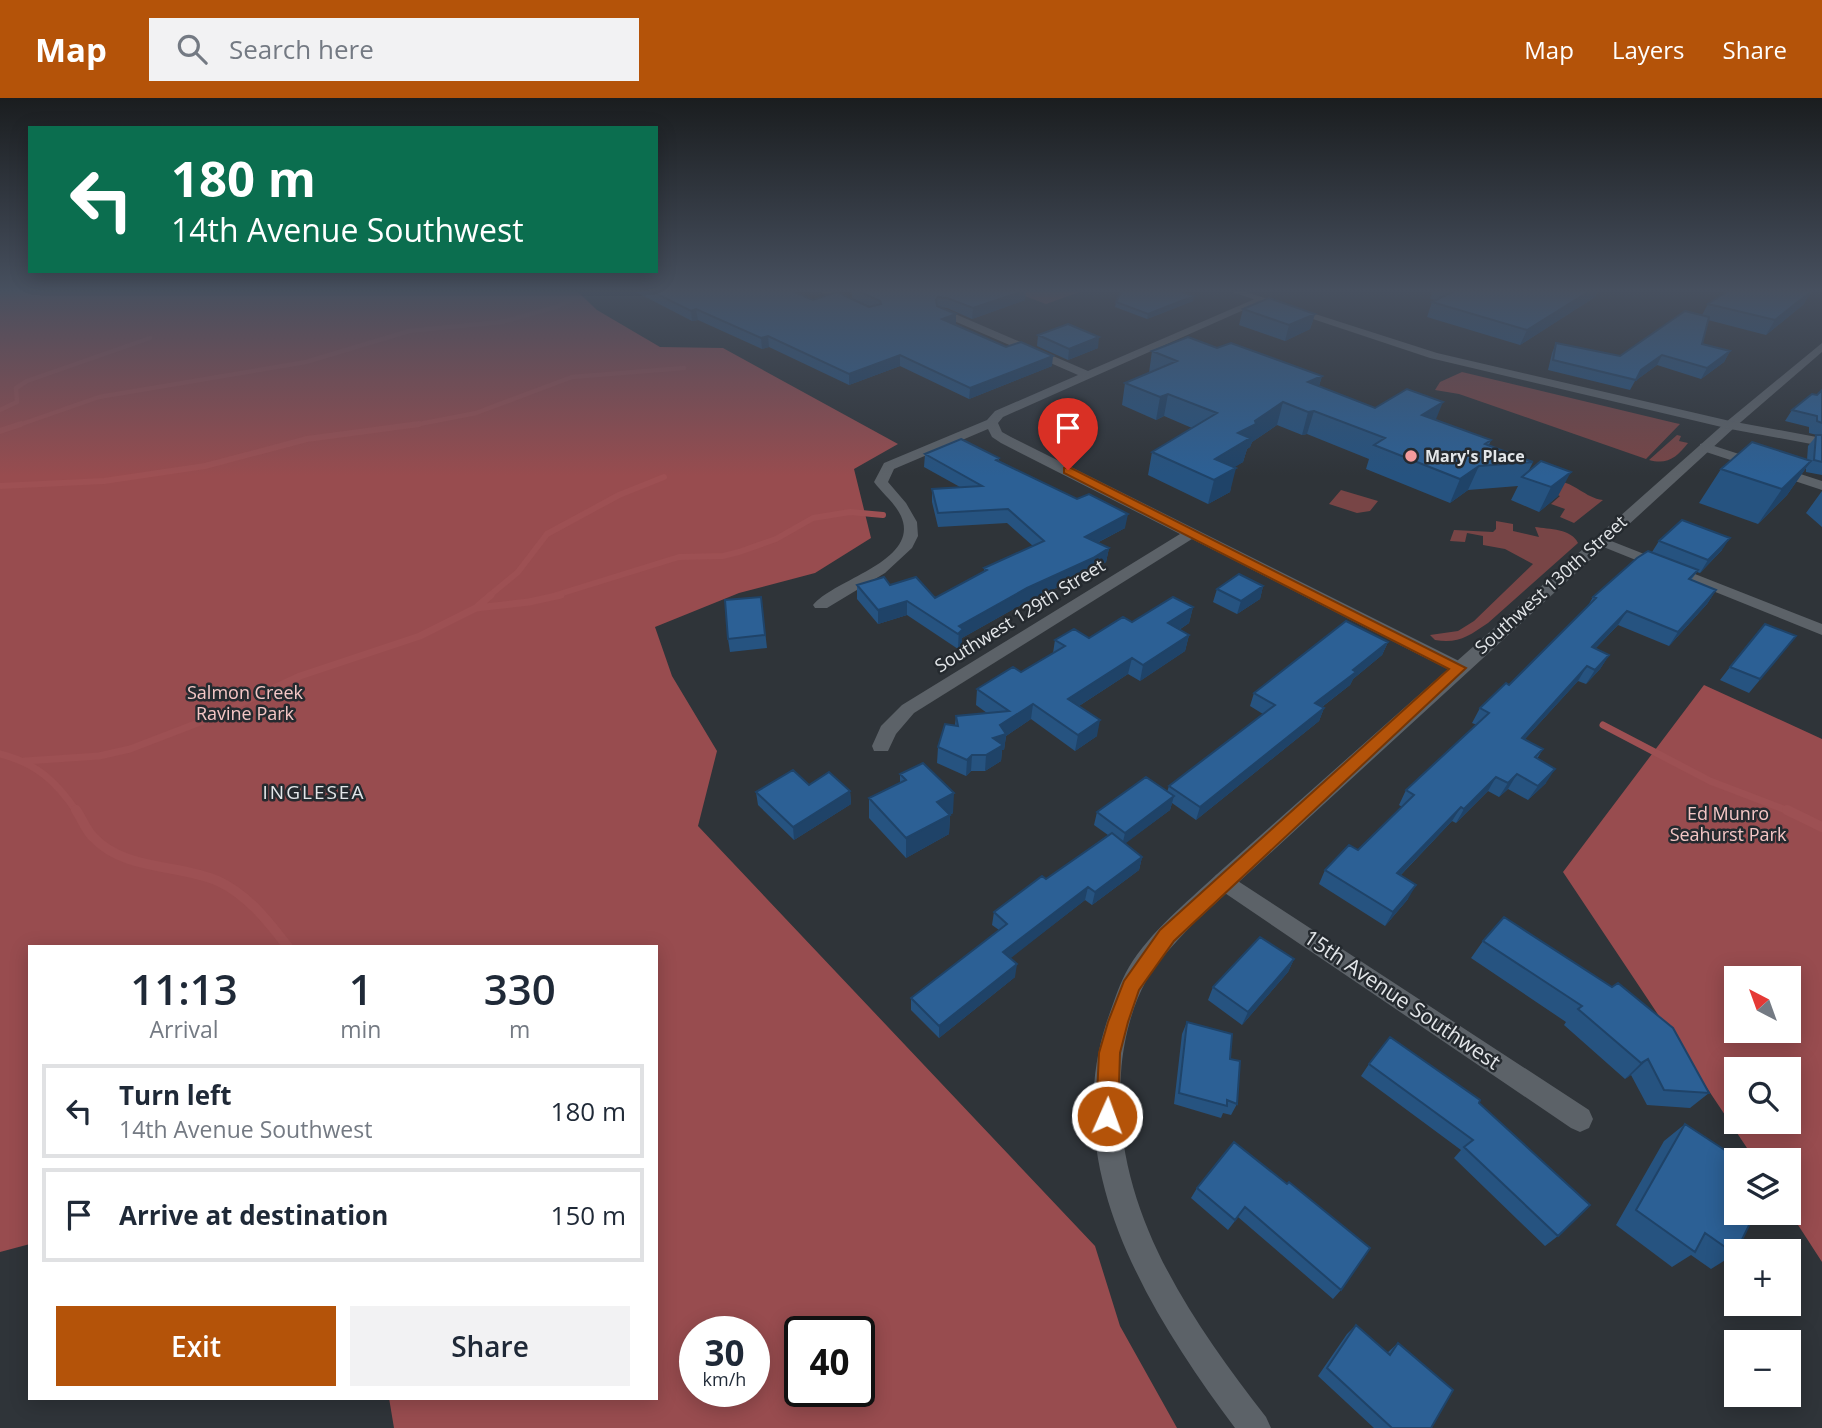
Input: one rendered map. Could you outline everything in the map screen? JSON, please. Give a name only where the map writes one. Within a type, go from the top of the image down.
[{"type":"street","points":[[1034,352],[1088,375]]},
{"type":"street","points":[[821,605],[843,589],[892,562],[911,542],[909,517],[881,482],[884,471],[898,461],[991,424],[999,414],[1141,352]]},
{"type":"street","points":[[1422,352],[1730,425],[1822,442]]},
{"type":"street","name":"Southwest 130th Street","points":[[1255,1428],[1216,1380],[1182,1329],[1129,1229],[1107,1134],[1107,1097],[1110,1053],[1131,987],[1167,936],[1224,881],[1705,447],[1815,352]]},
{"type":"street","points":[[991,424],[997,434],[1006,440],[1459,668]]},
{"type":"street","points":[[1730,425],[1765,438],[1822,451]]},
{"type":"street","points":[[1705,447],[1822,486]]},
{"type":"street","name":"Southwest 129th Street","points":[[881,746],[888,731],[908,709],[1193,532]]},
{"type":"street","points":[[1601,541],[1822,630]]},
{"type":"street","name":"15th Avenue Southwest","points":[[1224,881],[1580,1119]]},
{"type":"shaded area","points":[[1462,372],[1680,424],[1646,459],[1459,394],[1435,390],[1440,382]]},
{"type":"shaded area","points":[[1677,435],[1681,436],[1679,441],[1688,443],[1680,452],[1667,461],[1649,460]]},
{"type":"shaded area","points":[[1473,449],[1569,484],[1603,500],[1574,523],[1560,517],[1565,509],[1551,504],[1560,496],[1528,484]]},
{"type":"shaded area","points":[[1341,490],[1378,501],[1370,511],[1357,513],[1329,504]]},
{"type":"shaded area","points":[[1496,521],[1513,524],[1513,531],[1539,537],[1535,527],[1560,530],[1571,535],[1578,543],[1481,628],[1457,640],[1435,640],[1430,635],[1458,631],[1474,621],[1533,564],[1505,549],[1483,545],[1483,536],[1467,533],[1465,542],[1450,541],[1454,530],[1493,532],[1496,529]]},
{"type":"green space","name":"Salmon Creek Ravine Park","points":[[0,352],[730,352],[898,444],[854,469],[871,538],[815,573],[739,593],[655,627],[672,676],[717,751],[698,826],[1095,1246],[1120,1326],[1177,1428],[394,1428],[389,1400],[658,1400],[658,945],[28,945],[28,1245],[0,1252]]},
{"type":"green space","name":"Ed Munro Seahurst Park","points":[[1704,685],[1822,739],[1822,1262],[1798,1225],[1801,1225],[1801,1148],[1747,1148],[1738,1134],[1801,1134],[1801,1057],[1724,1057],[1724,1114],[1563,872]]},
{"type":"building","points":[[802,352],[1044,352],[1053,356],[970,388],[900,355],[849,374]]},
{"type":"building","points":[[1155,352],[1256,352],[1322,376],[1308,382],[1375,408],[1407,389],[1443,402],[1422,415],[1491,440],[1485,444],[1533,462],[1479,466],[1460,479],[1374,445],[1385,438],[1283,402],[1255,421],[1256,424],[1238,433],[1250,438],[1215,459],[1236,468],[1214,480],[1152,452],[1217,413],[1168,394],[1160,397],[1125,383],[1177,361]]},
{"type":"building","points":[[1554,352],[1601,352],[1620,356],[1626,352],[1729,352],[1707,368],[1662,355],[1641,370],[1636,380],[1553,360]]},
{"type":"building","points":[[1822,390],[1822,423],[1817,421],[1817,416],[1792,410],[1812,394],[1817,395]]},
{"type":"building","points":[[1816,435],[1822,435],[1822,462],[1814,460]]},
{"type":"building","points":[[961,439],[999,458],[996,460],[1077,499],[1089,494],[1128,514],[1085,537],[1109,548],[1027,588],[959,626],[963,629],[958,634],[907,601],[878,610],[857,585],[884,577],[890,585],[916,577],[935,598],[987,570],[984,568],[1044,541],[1008,509],[938,513],[932,489],[982,486],[925,454]]},
{"type":"building","points":[[1752,442],[1811,461],[1782,489],[1721,469]]},
{"type":"building","points":[[1541,461],[1571,472],[1551,487],[1522,477]]},
{"type":"building","points":[[1682,520],[1730,538],[1708,560],[1659,541]]},
{"type":"building","points":[[1648,551],[1698,570],[1689,579],[1716,590],[1678,632],[1627,611],[1592,647],[1609,655],[1595,670],[1587,666],[1522,738],[1543,749],[1535,757],[1555,769],[1538,786],[1517,774],[1508,783],[1496,777],[1464,809],[1461,807],[1397,873],[1416,885],[1393,912],[1325,870],[1349,845],[1358,850],[1414,795],[1406,790],[1489,713],[1480,708],[1506,683],[1509,685],[1596,598],[1593,597]]},
{"type":"building","points":[[1239,574],[1263,586],[1241,601],[1217,589]]},
{"type":"building","points":[[761,597],[765,635],[728,639],[725,600]]},
{"type":"building","points":[[1173,597],[1193,607],[1168,623],[1189,635],[1143,665],[1132,658],[1068,699],[1100,720],[1078,735],[1033,704],[1000,725],[1006,734],[993,738],[1003,745],[986,755],[972,755],[967,760],[938,747],[945,724],[958,726],[956,716],[1009,711],[977,689],[1013,667],[1021,672],[1065,646],[1055,640],[1074,629],[1089,638],[1123,617],[1132,622]]},
{"type":"building","points":[[1346,621],[1388,642],[1353,670],[1356,672],[1315,703],[1324,708],[1200,807],[1169,786],[1275,705],[1254,693]]},
{"type":"building","points":[[1765,624],[1796,636],[1760,679],[1730,667]]},
{"type":"building","points":[[923,763],[954,793],[937,802],[950,815],[906,838],[869,798],[906,780],[900,774]]},
{"type":"building","points":[[793,770],[809,785],[829,772],[850,791],[793,827],[756,792]]},
{"type":"building","points":[[1146,777],[1174,796],[1125,833],[1097,812]]},
{"type":"building","points":[[1112,833],[1142,857],[1095,892],[1088,887],[1003,952],[1017,964],[939,1026],[911,998],[1007,924],[994,912],[1042,876],[1046,879]]},
{"type":"building","points":[[1504,917],[1612,987],[1618,983],[1673,1028],[1709,1093],[1664,1090],[1648,1059],[1641,1063],[1578,1009],[1582,1006],[1483,941]]},
{"type":"building","points":[[1260,937],[1294,959],[1248,1012],[1213,987]]},
{"type":"building","points":[[1187,1022],[1232,1034],[1230,1059],[1240,1061],[1237,1104],[1227,1100],[1227,1106],[1179,1093]]},
{"type":"building","points":[[1390,1037],[1480,1100],[1479,1103],[1590,1205],[1558,1236],[1464,1147],[1473,1140],[1369,1064]]},
{"type":"building","points":[[1685,1124],[1724,1150],[1724,1225],[1749,1225],[1742,1239],[1724,1239],[1724,1246],[1705,1233],[1695,1252],[1636,1210]]},
{"type":"building","points":[[1234,1142],[1287,1184],[1289,1182],[1370,1248],[1341,1290],[1245,1207],[1235,1220],[1197,1188]]},
{"type":"building","points":[[1356,1325],[1390,1355],[1398,1343],[1453,1390],[1431,1428],[1392,1428],[1327,1368]]},
{"type":"waterway","points":[[0,410],[17,402],[16,388],[27,381],[110,352]]},
{"type":"waterway","points":[[16,426],[99,397],[306,362],[339,352]]},
{"type":"waterway","points":[[409,426],[476,413],[572,377],[684,368]]},
{"type":"waterway","points":[[0,431],[21,424]]},
{"type":"waterway","points":[[0,486],[104,481],[205,466],[307,439],[419,424]]},
{"type":"waterway","points":[[489,596],[518,572],[547,534],[619,495],[664,477]]},
{"type":"waterway","points":[[553,596],[679,557],[723,556],[739,552],[776,539],[813,518],[850,512],[883,515]]},
{"type":"waterway","points":[[478,606],[491,595]]},
{"type":"waterway","points":[[25,761],[99,756],[130,749],[203,721],[300,676],[420,636],[476,608],[561,595]]},
{"type":"waterway","points":[[1603,725],[1710,781],[1791,812]]},
{"type":"waterway","points":[[0,754],[35,768],[53,782],[77,812]]},
{"type":"waterway","points":[[76,810],[93,837],[120,856],[203,876],[229,887],[257,910],[286,945]]},
{"type":"waterway","points":[[1787,810],[1822,827]]},
{"type":"place","name":"Mary's Place","points":[[1411,456]]},
{"type":"district","name":"INGLESEA","points":[[314,792]]},
{"type":"route","points":[[1068,470],[1459,668],[1167,936],[1131,987],[1118,1022],[1110,1053],[1107,1116]]}]
